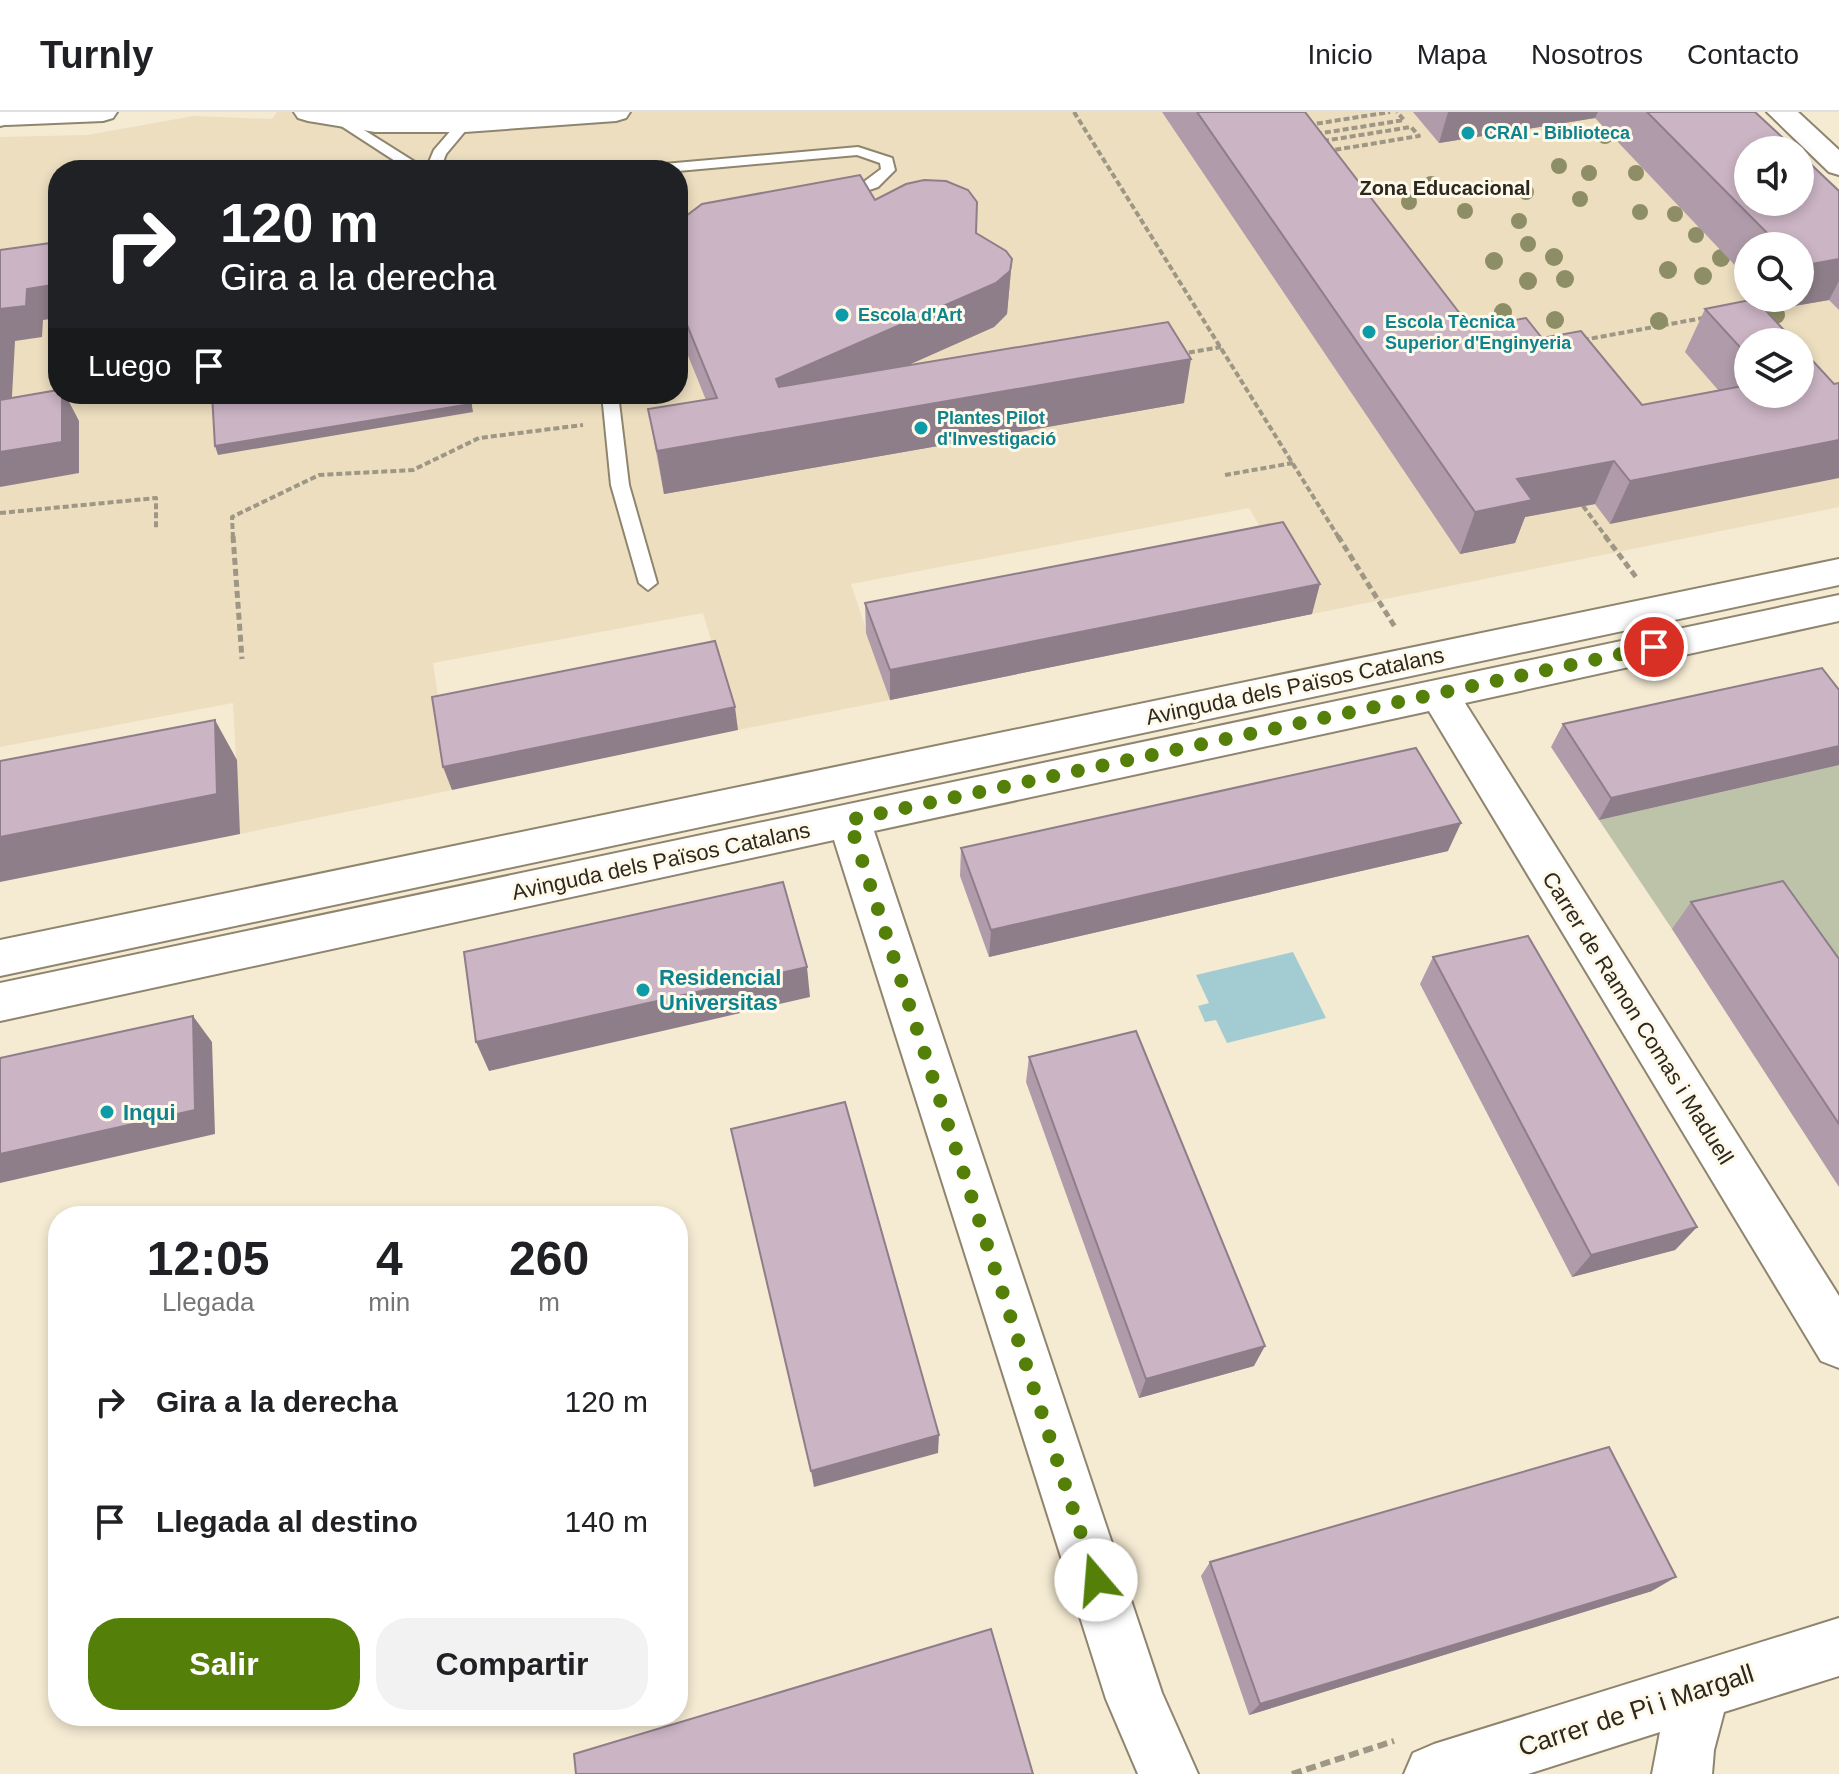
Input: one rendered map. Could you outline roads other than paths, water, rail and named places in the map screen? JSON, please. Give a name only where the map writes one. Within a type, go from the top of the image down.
[{"type":"street","points":[[2,116],[103,112]]},
{"type":"street","points":[[308,112],[375,123],[616,112]]},
{"type":"street","points":[[1781,112],[1839,166]]},
{"type":"street","name":"Avinguda dels Països Catalans","points":[[0,1002],[849,820],[1427,677],[1661,610],[1839,572]]},
{"type":"street","name":"Avinguda dels Països Catalans","points":[[0,958],[1427,677],[1839,608]]},
{"type":"street","name":"Carrer de Ramon Comas i Maduell","points":[[1427,677],[1839,1343]]},
{"type":"street","points":[[849,820],[1135,1699],[1168,1774]]},
{"type":"street","name":"Carrer de Pi i Margall","points":[[1434,1774],[1839,1647]]},
{"type":"street","points":[[1682,1774],[1684,1750],[1702,1688]]},
{"type":"lane","points":[[337,117],[416,160]]},
{"type":"lane","points":[[437,160],[453,119]]},
{"type":"lane","points":[[688,165],[858,151],[887,161],[888,170],[881,180],[862,191],[831,196]]},
{"type":"lane","points":[[611,404],[620,485],[648,583]]},
{"type":"water","points":[[1293,952],[1326,1018],[1227,1043],[1216,1020],[1205,1022],[1198,1006],[1209,1003],[1196,975]]},
{"type":"place","name":"CRAI - Biblioteca","points":[[1468,133]]},
{"type":"place","name":"Escola d'Art","points":[[842,315]]},
{"type":"place","name":"Escola Tècnica Superior d'Enginyeria","points":[[1369,332]]},
{"type":"place","name":"Plantes Pilot d'Investigació","points":[[921,428]]},
{"type":"place","name":"Residencial Universitas","points":[[643,990]]},
{"type":"place","name":"Inqui","points":[[107,1112]]},
{"type":"district","name":"Zona Educacional","points":[[1445,188]]}]
